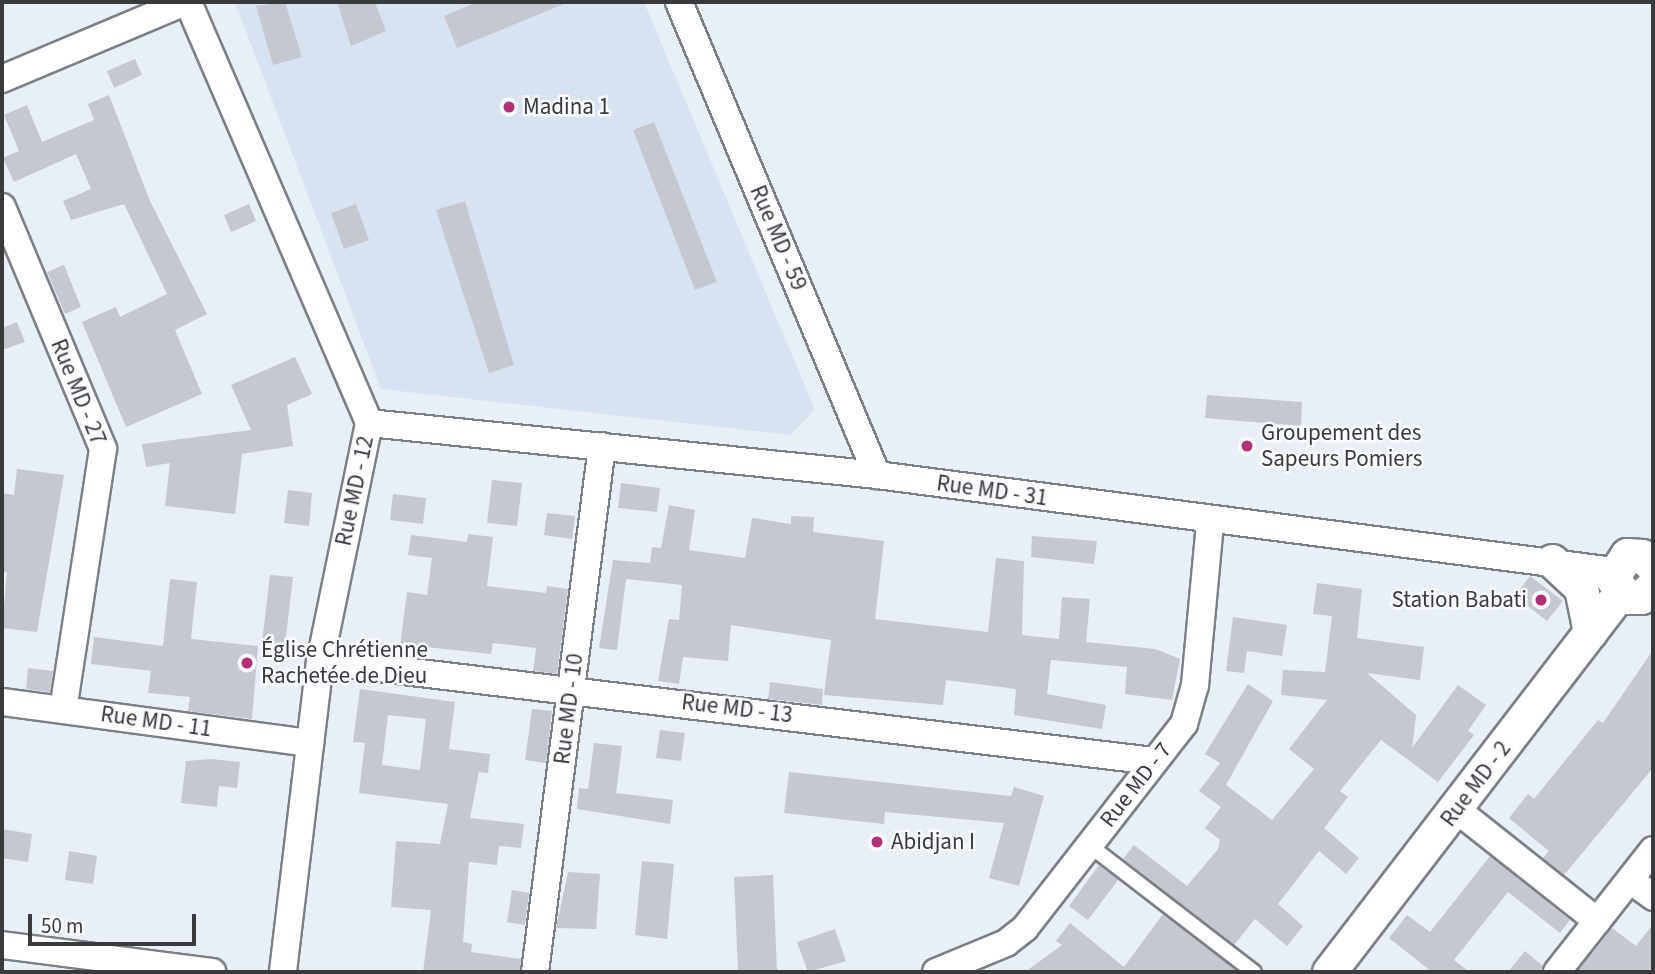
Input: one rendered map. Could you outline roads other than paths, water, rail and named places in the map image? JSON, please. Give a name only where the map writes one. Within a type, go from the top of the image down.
[{"type":"street","points":[[2,79],[186,2]]},
{"type":"street","name":"Rue MD - 12","points":[[186,2],[369,423],[320,661],[283,972]]},
{"type":"street","name":"Rue MD - 59","points":[[679,2],[877,475]]},
{"type":"street","name":"Rue MD - 27","points":[[2,207],[103,449],[63,709]]},
{"type":"street","name":"Rue MD - 31","points":[[369,423],[877,475],[1210,523],[1552,561],[1643,576]]},
{"type":"street","name":"Rue MD - 10","points":[[535,972],[602,446]]},
{"type":"street","name":"Rue MD - 7","points":[[936,972],[1006,943],[1025,928],[1154,761],[1192,706],[1210,523]]},
{"type":"street","points":[[1552,561],[1581,588],[1590,632]]},
{"type":"street","name":"Rue MD - 2","points":[[1329,972],[1458,810],[1590,632],[1643,576]]},
{"type":"street","name":"Rue MD - 13","points":[[320,661],[571,688],[1154,761]]},
{"type":"street","name":"Rue MD - 11","points":[[2,702],[310,743]]},
{"type":"street","points":[[1458,810],[1597,921]]},
{"type":"street","points":[[1557,972],[1653,850]]},
{"type":"street","points":[[1630,880],[1653,897]]},
{"type":"street","points":[[2,945],[212,972]]},
{"type":"lane","points":[[1089,845],[1254,972]]},
{"type":"place","name":"Madina 1","points":[[509,107]]},
{"type":"place","name":"Groupement des Sapeurs Pomiers","points":[[1247,446]]},
{"type":"place","name":"Station Babati","points":[[1541,600]]},
{"type":"place","name":"Église Chrétienne Rachetée de Dieu","points":[[247,663]]},
{"type":"place","name":"Abidjan I","points":[[877,842]]}]
